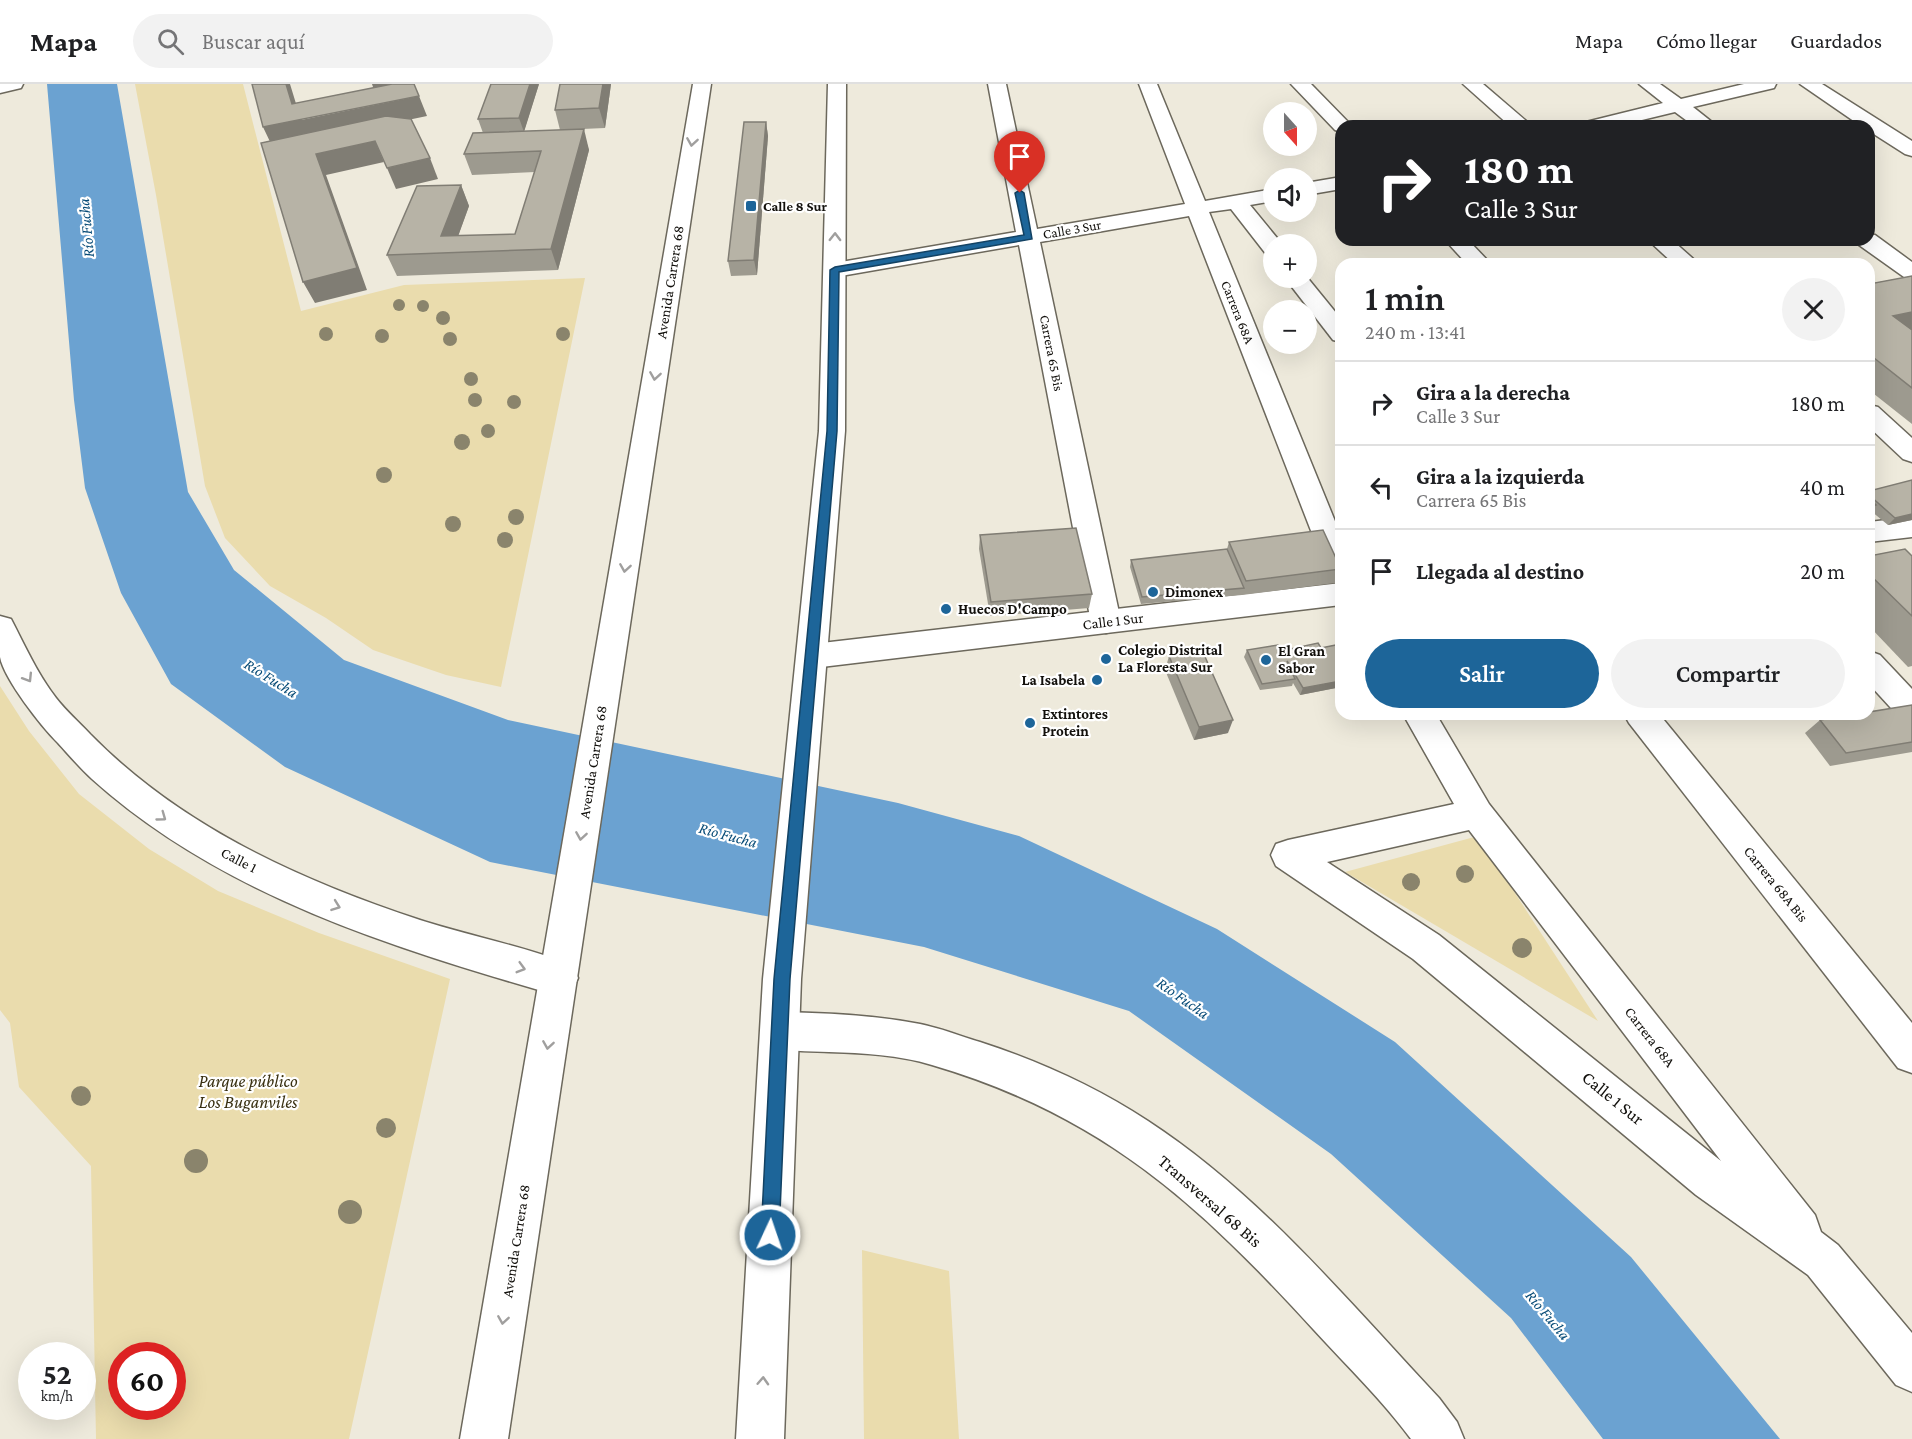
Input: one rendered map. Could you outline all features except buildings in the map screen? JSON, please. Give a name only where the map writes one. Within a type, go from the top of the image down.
[{"type":"street","points":[[0,87],[14,84]]},
{"type":"street","name":"Avenida Carrera 68","points":[[484,1439],[702,84]]},
{"type":"street","points":[[760,1439],[782,979],[832,431],[837,84]]},
{"type":"street","name":"Carrera 65 Bis","points":[[998,84],[1107,622]]},
{"type":"street","name":"Carrera 68A","points":[[1148,84],[1335,557]]},
{"type":"street","points":[[1300,84],[1336,120]]},
{"type":"street","points":[[1472,84],[1515,120]]},
{"type":"street","points":[[1648,84],[1698,120]]},
{"type":"street","points":[[1618,120],[1767,84]]},
{"type":"street","points":[[1809,84],[1865,120]]},
{"type":"street","points":[[1875,126],[1912,150]]},
{"type":"street","points":[[1317,187],[1335,184]]},
{"type":"street","name":"Calle 3 Sur","points":[[835,270],[1263,197]]},
{"type":"street","points":[[1236,201],[1263,235]]},
{"type":"street","points":[[1462,246],[1474,258]]},
{"type":"street","points":[[1666,246],[1681,258]]},
{"type":"street","points":[[1875,246],[1912,272]]},
{"type":"street","points":[[1304,288],[1335,327]]},
{"type":"street","points":[[1875,419],[1912,453]]},
{"type":"street","points":[[1875,531],[1912,527]]},
{"type":"street","name":"Calle 1 Sur","points":[[813,656],[1335,595]]},
{"type":"street","name":"Calle 1","points":[[0,627],[12,652],[51,715],[89,758],[134,797],[172,825],[235,859],[328,904],[447,946],[559,978]]},
{"type":"street","points":[[1875,670],[1912,710]]},
{"type":"street","name":"Carrera 68A","points":[[1422,720],[1477,814],[1823,1260]]},
{"type":"street","name":"Carrera 68A Bis","points":[[1645,720],[1912,1054]]},
{"type":"street","name":"Calle 1 Sur","points":[[1477,814],[1288,855],[1426,947],[1711,1180],[1823,1260],[1912,1369]]},
{"type":"street","name":"Transversal 68 Bis","points":[[780,1031],[848,1033],[921,1043],[1006,1069],[1033,1080],[1119,1126],[1183,1172],[1254,1238],[1422,1415],[1440,1439]]},
{"type":"green space","points":[[135,84],[243,84],[301,311],[404,285],[585,278],[501,687],[446,675],[373,650],[326,618],[270,586],[225,538],[205,486]]},
{"type":"green space","name":"Parque público Los Buganviles","points":[[0,686],[29,731],[79,794],[149,849],[218,891],[319,933],[450,979],[349,1439],[96,1439],[91,1166],[19,1087],[10,1023],[0,1010]]},
{"type":"green space","points":[[1478,836],[1598,1021],[1345,872]]},
{"type":"green space","points":[[862,1250],[949,1271],[959,1439],[864,1439]]},
{"type":"water","name":"Río Fucha","points":[[47,84],[117,84],[188,492],[234,570],[344,660],[508,720],[898,803],[1019,836],[1217,929],[1395,1042],[1631,1257],[1780,1439],[1603,1439],[1511,1318],[1331,1154],[1129,1011],[924,947],[490,862],[285,767],[171,684],[121,593],[85,488],[74,400]]},
{"type":"place","name":"Calle 8 Sur","points":[[751,206]]},
{"type":"place","name":"Dimonex","points":[[1153,592]]},
{"type":"place","name":"Huecos D'Campo","points":[[946,609]]},
{"type":"place","name":"Colegio Distrital La Floresta Sur","points":[[1106,659]]},
{"type":"place","name":"El Gran Sabor","points":[[1266,660]]},
{"type":"place","name":"La Isabela","points":[[1097,680]]},
{"type":"place","name":"Extintores Protein","points":[[1030,723]]},
{"type":"route","points":[[770,1235],[782,979],[832,431],[835,270],[1028,237],[1020,193]]}]
